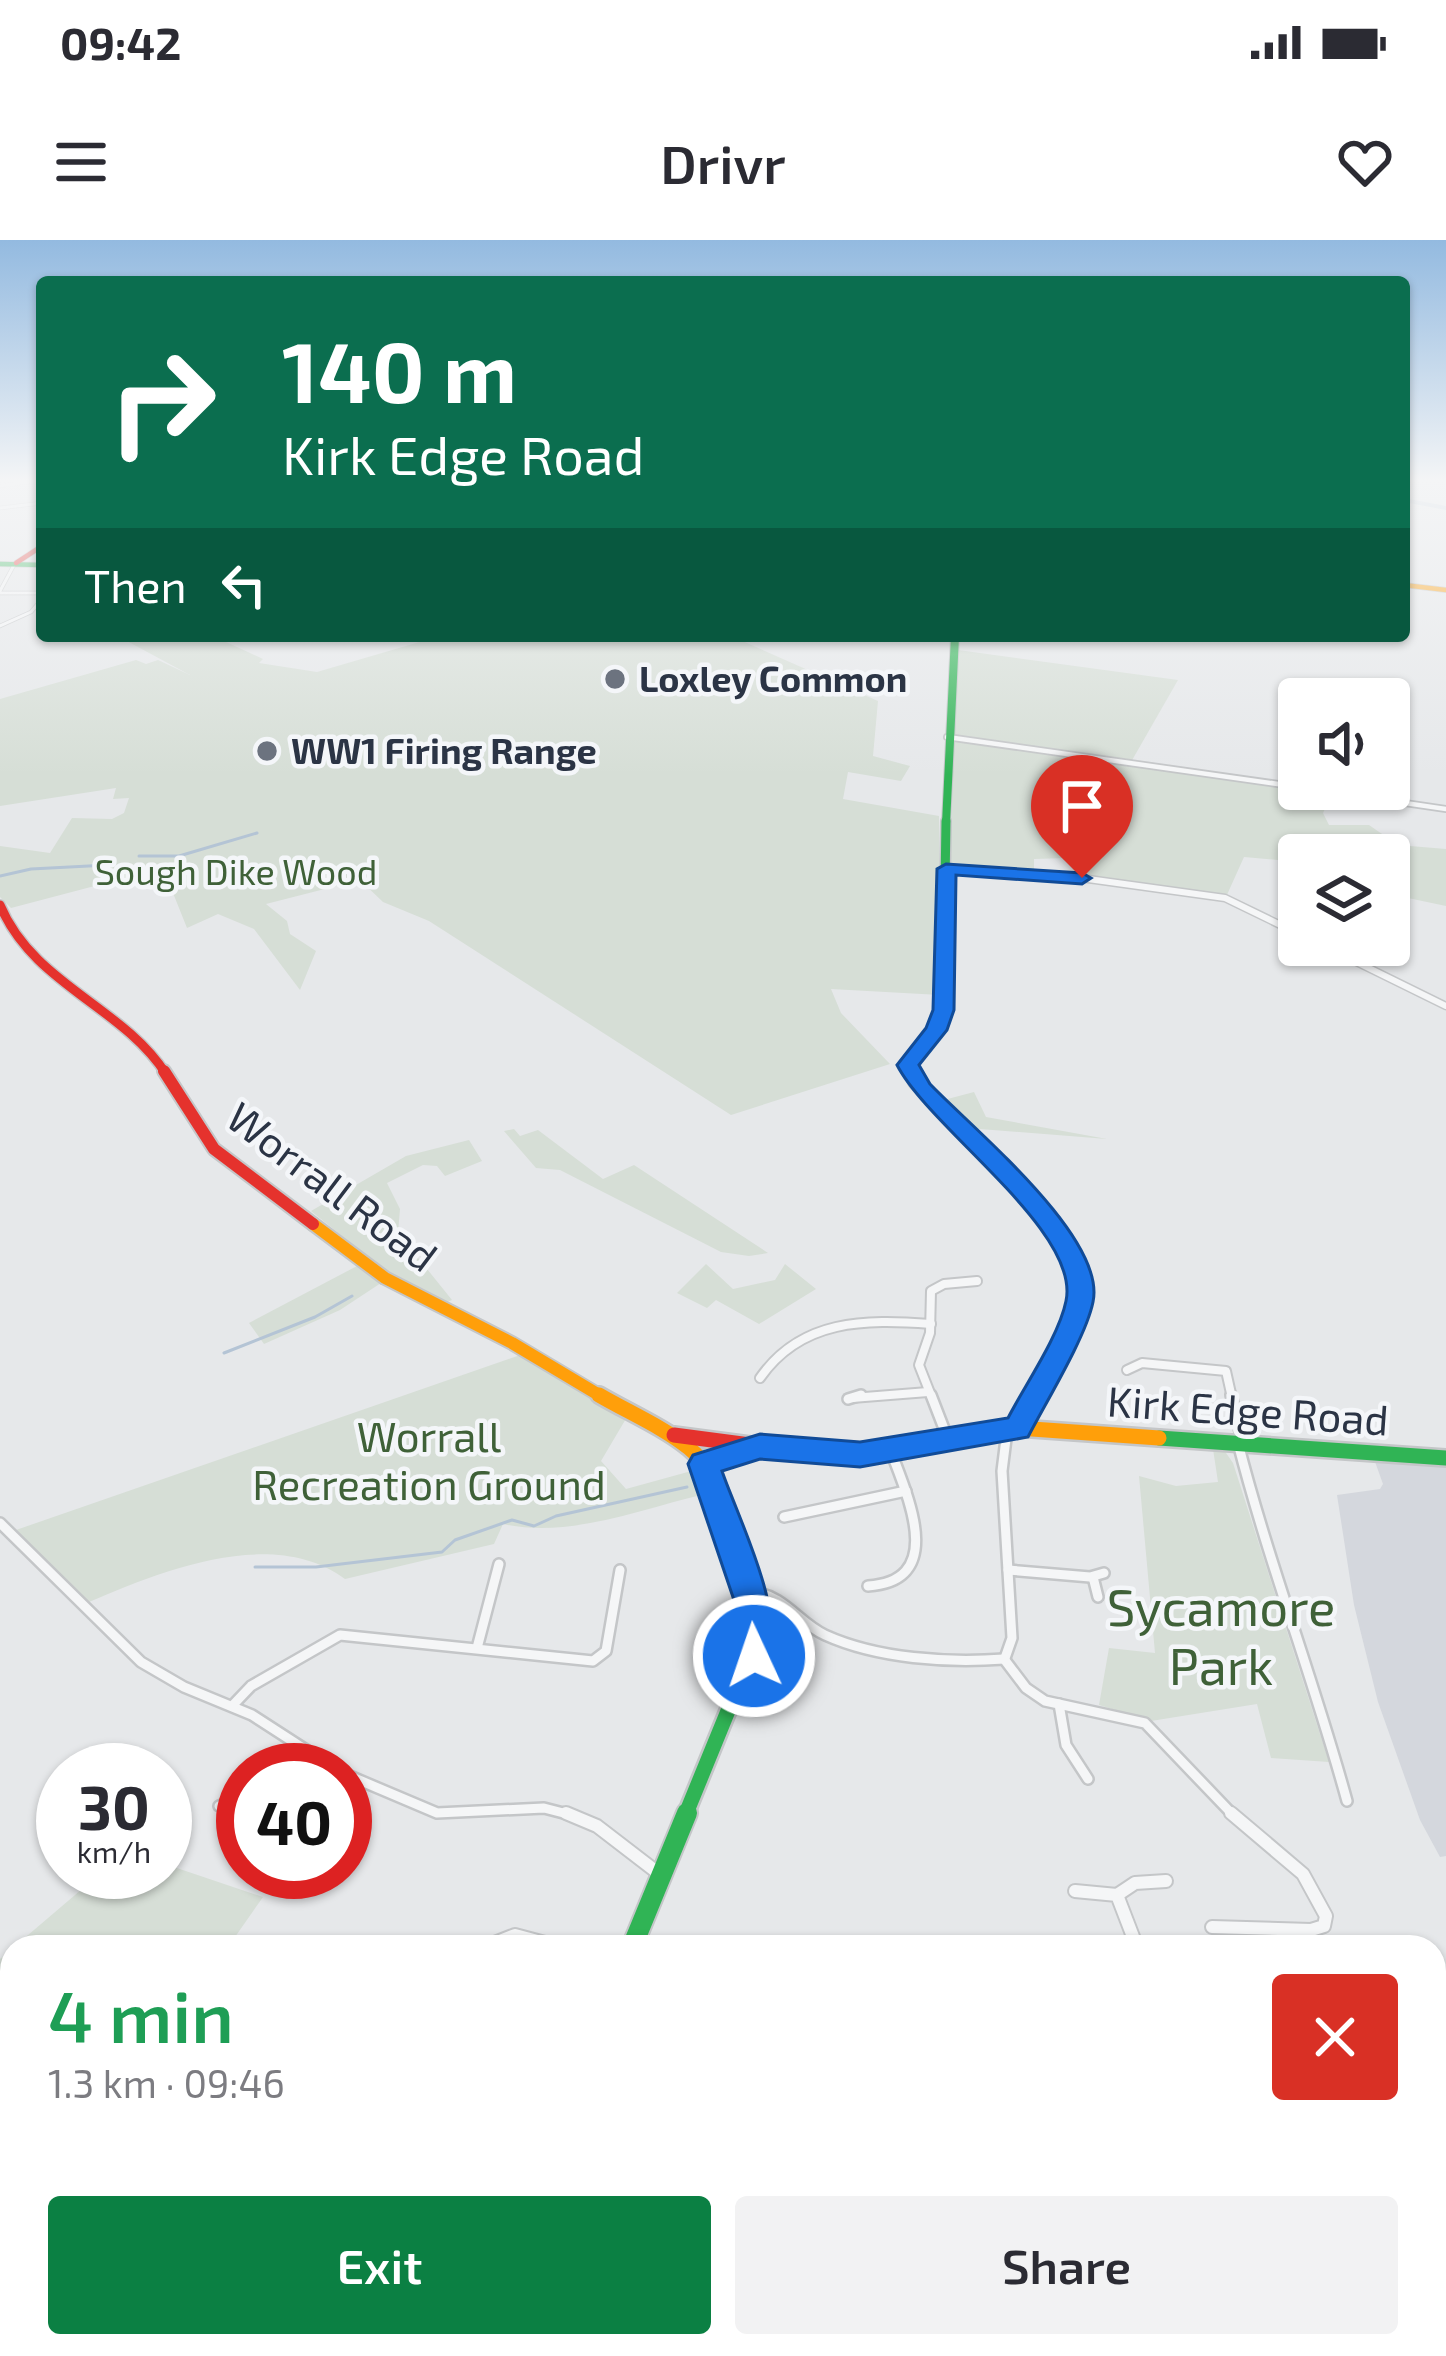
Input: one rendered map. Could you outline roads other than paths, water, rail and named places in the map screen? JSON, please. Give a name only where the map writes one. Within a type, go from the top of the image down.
[{"type":"street","points":[[1410,586],[1446,590]]},
{"type":"street","points":[[0,592],[36,595]]},
{"type":"street","points":[[0,626],[26,614],[36,603]]},
{"type":"street","points":[[26,614],[36,615]]},
{"type":"street","points":[[954,642],[946,736],[943,1010],[937,1030],[909,1060],[909,1072],[1039,1210],[1069,1249],[1082,1278],[1079,1306],[1012,1429],[1002,1471],[1012,1638],[1004,1659]]},
{"type":"street","points":[[946,736],[1278,785]]},
{"type":"street","points":[[1410,804],[1446,809]]},
{"type":"street","points":[[946,869],[1082,878],[1225,898],[1278,924]]},
{"type":"street","name":"Worrall Road","points":[[0,905],[10,929],[45,970],[151,1052],[214,1149],[385,1278],[512,1342],[670,1435],[704,1464]]},
{"type":"street","points":[[1365,966],[1446,1006]]},
{"type":"street","points":[[948,1439],[919,1365],[931,1324],[932,1288],[977,1281]]},
{"type":"street","points":[[760,1378],[784,1347],[826,1326],[892,1321],[931,1324]]},
{"type":"street","points":[[1127,1370],[1142,1363],[1226,1371],[1264,1548],[1313,1676],[1347,1801]]},
{"type":"street","points":[[848,1399],[870,1392],[897,1396],[928,1392]]},
{"type":"street","name":"Kirk Edge Road","points":[[670,1435],[843,1456],[1012,1429],[1446,1458]]},
{"type":"street","name":"Kirk Edge Road","points":[[704,1464],[760,1447]]},
{"type":"street","points":[[868,1586],[894,1585],[915,1567],[914,1526],[890,1449]]},
{"type":"street","points":[[637,1935],[754,1656],[757,1625],[704,1464]]},
{"type":"street","points":[[784,1517],[906,1491]]},
{"type":"street","points":[[0,1523],[141,1662],[184,1687],[232,1706],[292,1743]]},
{"type":"street","points":[[477,1648],[499,1564]]},
{"type":"street","points":[[232,1706],[250,1686],[340,1635],[598,1659],[608,1645],[620,1570]]},
{"type":"street","points":[[1008,1570],[1099,1575],[1098,1597]]},
{"type":"street","points":[[748,1592],[768,1593],[818,1631],[845,1641],[970,1660],[1004,1659]]},
{"type":"street","points":[[1004,1659],[1036,1696],[1144,1723],[1237,1819],[1303,1874],[1326,1916],[1324,1926],[1311,1930],[1212,1927]]},
{"type":"street","points":[[1059,1704],[1061,1729],[1074,1762],[1088,1779]]},
{"type":"street","points":[[372,1785],[437,1813],[544,1808],[570,1814],[597,1826],[662,1876]]},
{"type":"street","points":[[1118,1895],[1136,1883],[1166,1881]]},
{"type":"street","points":[[1075,1891],[1118,1895]]},
{"type":"street","points":[[1118,1895],[1133,1935]]},
{"type":"waterway","points":[[139,856],[179,856],[257,833]]},
{"type":"waterway","points":[[0,876],[31,869],[108,865]]},
{"type":"waterway","points":[[224,1353],[315,1317],[352,1296]]},
{"type":"waterway","points":[[255,1567],[316,1567],[442,1552],[455,1540],[512,1520],[534,1526],[556,1516],[687,1487]]},
{"type":"place","name":"Loxley Common","points":[[615,679]]},
{"type":"place","name":"WW1 Firing Range","points":[[267,751]]},
{"type":"park label","name":"Sough Dike Wood","points":[[236,872]]},
{"type":"park label","name":"Worrall Recreation Ground","points":[[429,1461]]},
{"type":"park label","name":"Sycamore Park","points":[[1221,1637]]}]
